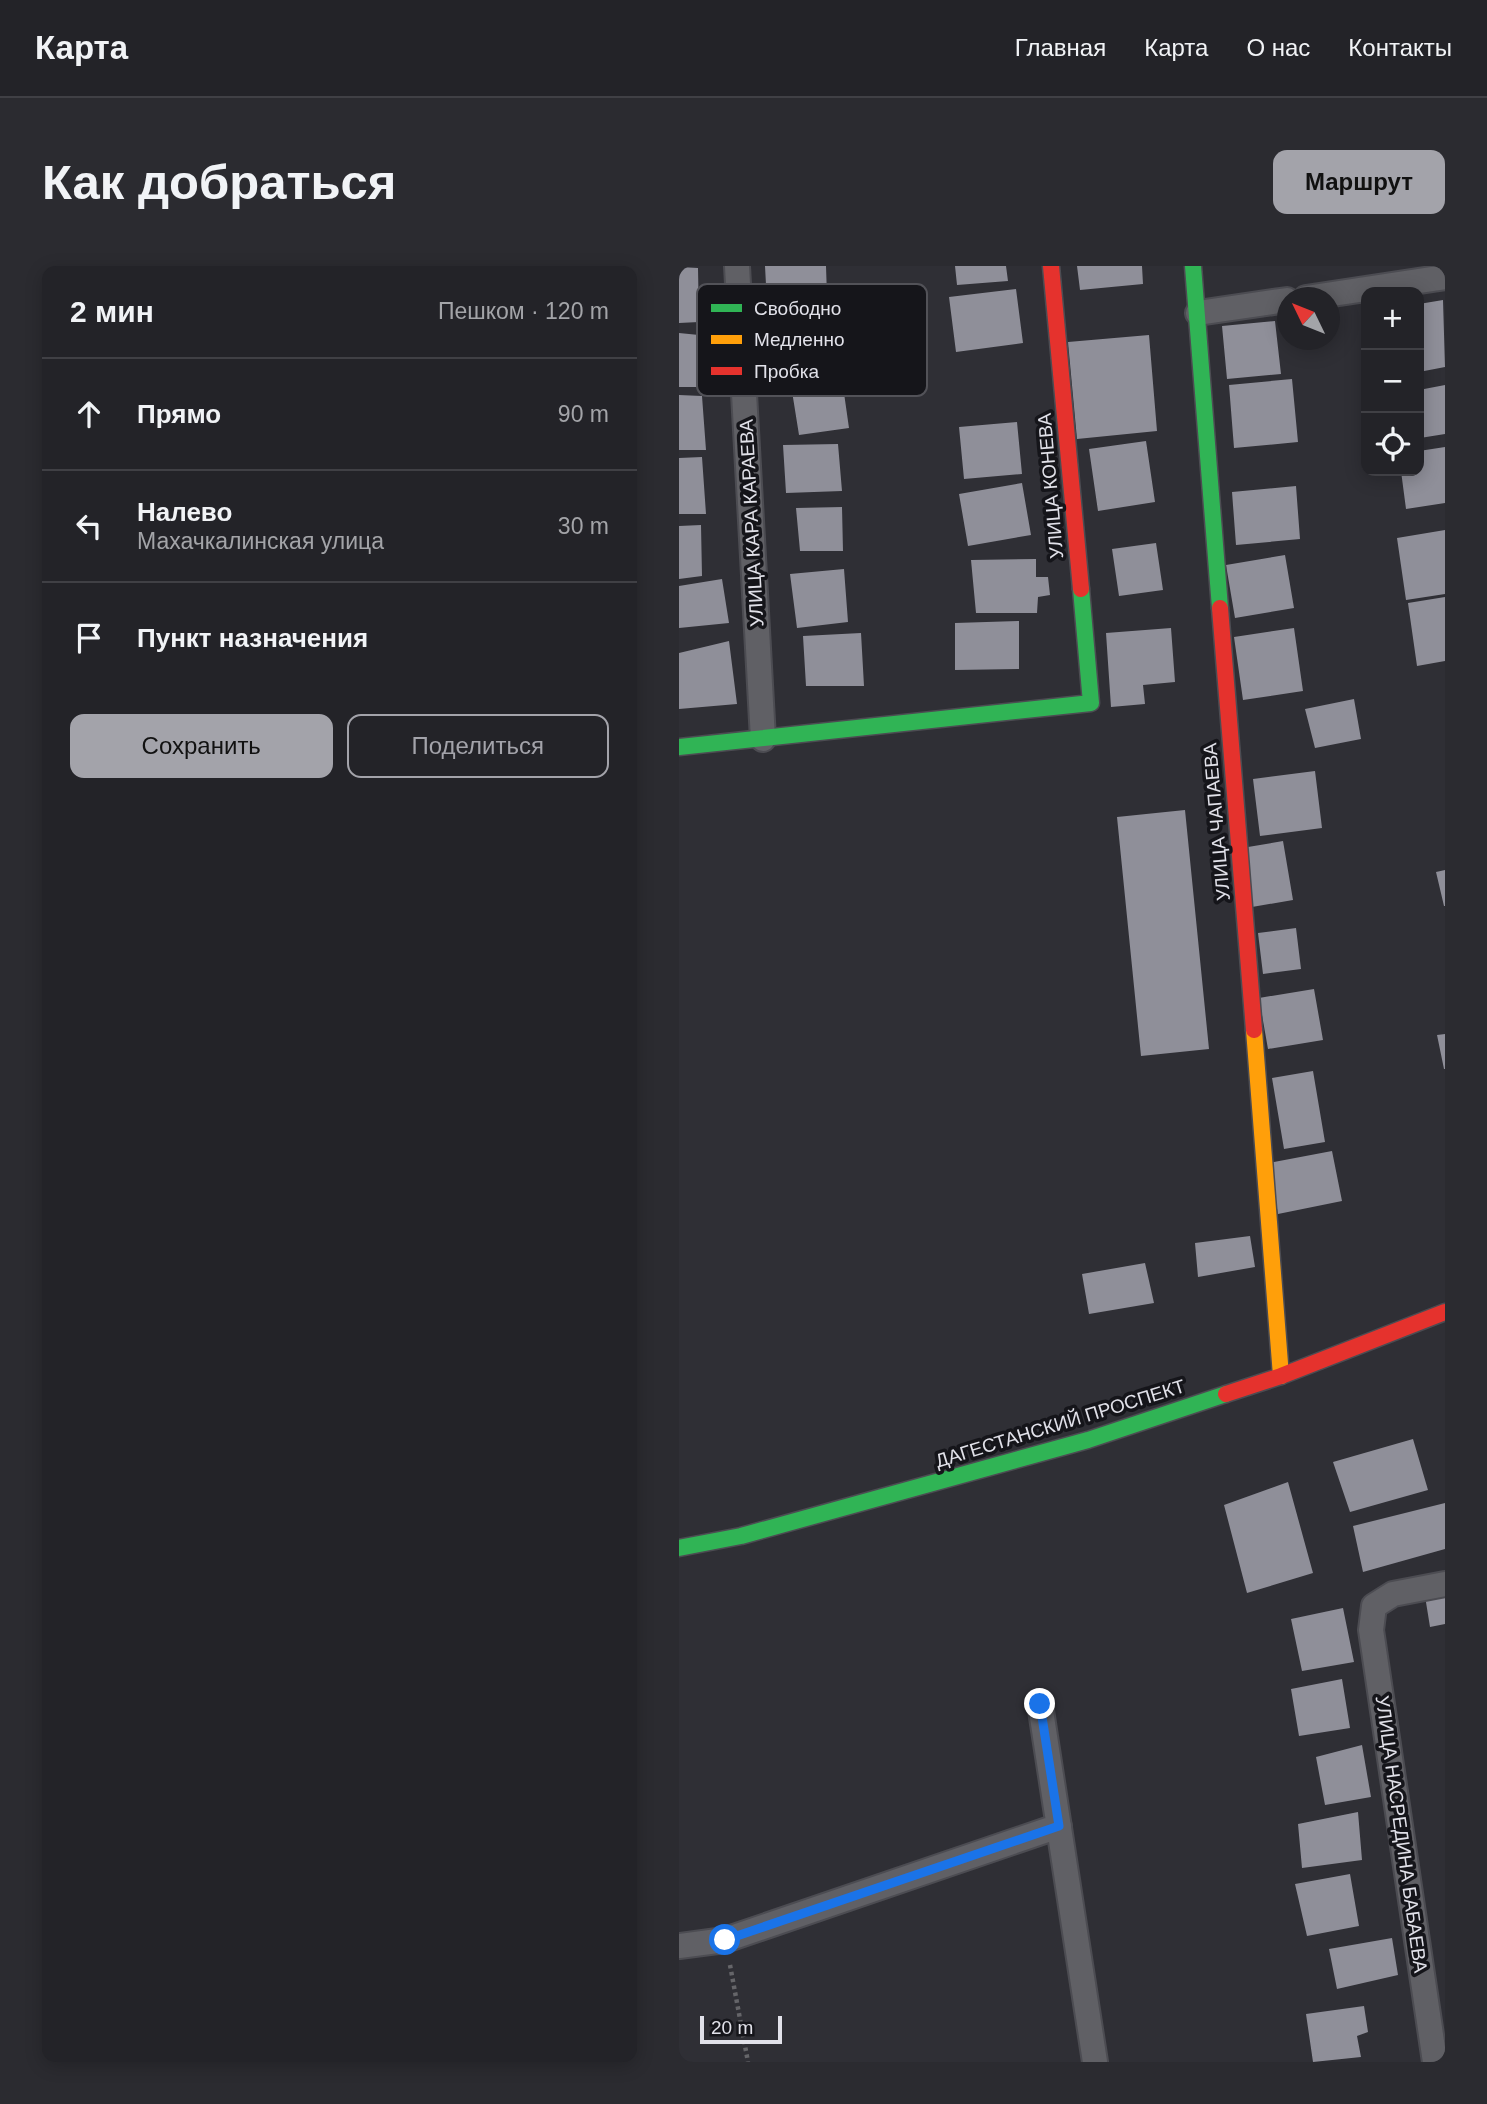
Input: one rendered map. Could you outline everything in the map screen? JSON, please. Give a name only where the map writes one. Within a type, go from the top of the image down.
[{"type":"main road","name":"УЛИЦА КОНЕВА","points":[[763,739],[1091,703],[1051,266]]},
{"type":"main road","name":"УЛИЦА ЧАПАЕВА","points":[[1193,266],[1281,1376]]},
{"type":"main road","points":[[679,747],[763,739]]},
{"type":"main road","name":"ДАГЕСТАНСКИЙ ПРОСПЕКТ","points":[[679,1548],[741,1536],[1088,1440],[1281,1376],[1445,1312]]},
{"type":"street","name":"УЛИЦА КАРА КАРАЕВА","points":[[737,266],[738,284]]},
{"type":"street","points":[[1340,293],[1445,277]]},
{"type":"street","points":[[1198,313],[1277,301]]},
{"type":"street","name":"УЛИЦА КАРА КАРАЕВА","points":[[744,396],[763,739]]},
{"type":"street","name":"УЛИЦА НАСРЕДИНА БАБАЕВА","points":[[1436,2062],[1371,1630],[1374,1606],[1393,1594],[1445,1584]]},
{"type":"street","points":[[1040,1704],[1095,2062]]},
{"type":"street","points":[[679,1945],[725,1940],[1059,1826]]},
{"type":"path","points":[[725,1940],[748,2062]]},
{"type":"building","points":[[765,266],[826,266],[827,284],[766,284]]},
{"type":"building","points":[[955,266],[1006,266],[1008,281],[957,285]]},
{"type":"building","points":[[1077,266],[1142,266],[1143,284],[1080,290]]},
{"type":"building","points":[[679,267],[698,268],[697,322],[679,323]]},
{"type":"building","points":[[1016,289],[1023,343],[956,352],[949,297]]},
{"type":"building","points":[[1443,300],[1445,367],[1424,371],[1424,350],[1424,303]]},
{"type":"building","points":[[1275,321],[1281,374],[1227,379],[1222,326]]},
{"type":"building","points":[[679,333],[697,335],[697,387],[679,387]]},
{"type":"building","points":[[1149,335],[1157,431],[1077,439],[1068,342]]},
{"type":"building","points":[[1292,379],[1298,442],[1234,448],[1229,385]]},
{"type":"building","points":[[1445,385],[1445,434],[1424,437],[1424,389]]},
{"type":"building","points":[[679,395],[702,396],[706,450],[679,450]]},
{"type":"building","points":[[793,396],[844,396],[849,428],[799,435]]},
{"type":"building","points":[[1017,422],[1022,474],[964,479],[959,427]]},
{"type":"building","points":[[1146,441],[1155,502],[1098,511],[1089,449]]},
{"type":"building","points":[[838,444],[842,491],[786,493],[783,445]]},
{"type":"building","points":[[1445,447],[1445,503],[1406,509],[1402,476],[1424,476],[1424,450]]},
{"type":"building","points":[[702,457],[706,514],[679,514],[679,458]]},
{"type":"building","points":[[1022,483],[1031,535],[968,546],[959,494]]},
{"type":"building","points":[[1296,486],[1300,539],[1236,545],[1232,492]]},
{"type":"building","points":[[842,507],[843,551],[800,551],[796,508]]},
{"type":"building","points":[[701,525],[702,576],[679,579],[679,526]]},
{"type":"building","points":[[1445,530],[1445,594],[1406,600],[1397,538]]},
{"type":"building","points":[[1156,543],[1163,590],[1119,596],[1112,549]]},
{"type":"building","points":[[1285,555],[1294,608],[1235,618],[1226,565]]},
{"type":"building","points":[[1036,559],[1036,577],[1048,577],[1050,595],[1038,597],[1037,613],[976,613],[971,560]]},
{"type":"building","points":[[844,569],[848,622],[797,628],[790,574]]},
{"type":"building","points":[[722,579],[729,623],[679,628],[679,586]]},
{"type":"building","points":[[1445,597],[1445,661],[1417,666],[1408,603]]},
{"type":"building","points":[[1019,621],[1019,669],[955,670],[955,623]]},
{"type":"building","points":[[1171,628],[1175,682],[1143,685],[1145,704],[1111,707],[1106,633]]},
{"type":"building","points":[[1294,628],[1303,691],[1243,700],[1234,637]]},
{"type":"building","points":[[861,633],[864,686],[806,686],[803,636]]},
{"type":"building","points":[[729,641],[737,704],[679,709],[679,653]]},
{"type":"building","points":[[1354,699],[1361,739],[1315,748],[1305,709]]},
{"type":"building","points":[[1315,771],[1322,828],[1260,836],[1253,779]]},
{"type":"building","points":[[1185,810],[1209,1049],[1141,1056],[1117,817]]},
{"type":"building","points":[[1283,841],[1293,900],[1252,907],[1242,848]]},
{"type":"building","points":[[1445,870],[1445,906],[1444,906],[1436,872]]},
{"type":"building","points":[[1296,928],[1301,969],[1263,974],[1258,933]]},
{"type":"building","points":[[1314,989],[1323,1040],[1268,1049],[1259,998]]},
{"type":"building","points":[[1445,1034],[1445,1069],[1444,1069],[1437,1035]]},
{"type":"building","points":[[1313,1071],[1325,1142],[1284,1149],[1272,1078]]},
{"type":"building","points":[[1332,1151],[1342,1201],[1278,1214],[1269,1163]]},
{"type":"building","points":[[1250,1236],[1255,1267],[1198,1277],[1195,1243]]},
{"type":"building","points":[[1145,1263],[1154,1303],[1089,1314],[1082,1274]]},
{"type":"building","points":[[1413,1439],[1428,1490],[1350,1512],[1333,1462]]},
{"type":"building","points":[[1288,1482],[1313,1573],[1247,1593],[1224,1505]]},
{"type":"building","points":[[1445,1503],[1445,1549],[1363,1572],[1353,1526]]},
{"type":"building","points":[[1445,1593],[1445,1624],[1430,1627],[1425,1596]]},
{"type":"building","points":[[1343,1608],[1354,1662],[1302,1671],[1291,1619]]},
{"type":"building","points":[[1342,1679],[1350,1728],[1299,1736],[1291,1689]]},
{"type":"building","points":[[1362,1745],[1371,1797],[1325,1805],[1316,1757]]},
{"type":"building","points":[[1358,1812],[1362,1860],[1302,1868],[1298,1824]]},
{"type":"building","points":[[1350,1874],[1359,1926],[1307,1936],[1295,1884]]},
{"type":"building","points":[[1392,1938],[1398,1975],[1337,1989],[1329,1949]]},
{"type":"building","points":[[1364,2006],[1368,2032],[1357,2036],[1361,2057],[1313,2062],[1306,2014]]},
{"type":"traffic: fast","points":[[1193,266],[1220,608]]},
{"type":"traffic: fast","points":[[679,747],[1091,703],[1081,589]]},
{"type":"traffic: fast","points":[[679,1548],[741,1536],[1088,1440],[1226,1394]]},
{"type":"traffic: slow","points":[[1254,1030],[1281,1376]]},
{"type":"traffic: jam","points":[[1051,266],[1081,589]]},
{"type":"traffic: jam","points":[[1220,608],[1254,1030]]},
{"type":"traffic: jam","points":[[1226,1394],[1281,1376],[1445,1312]]},
{"type":"route","points":[[725,1940],[1059,1826],[1040,1704]]}]
